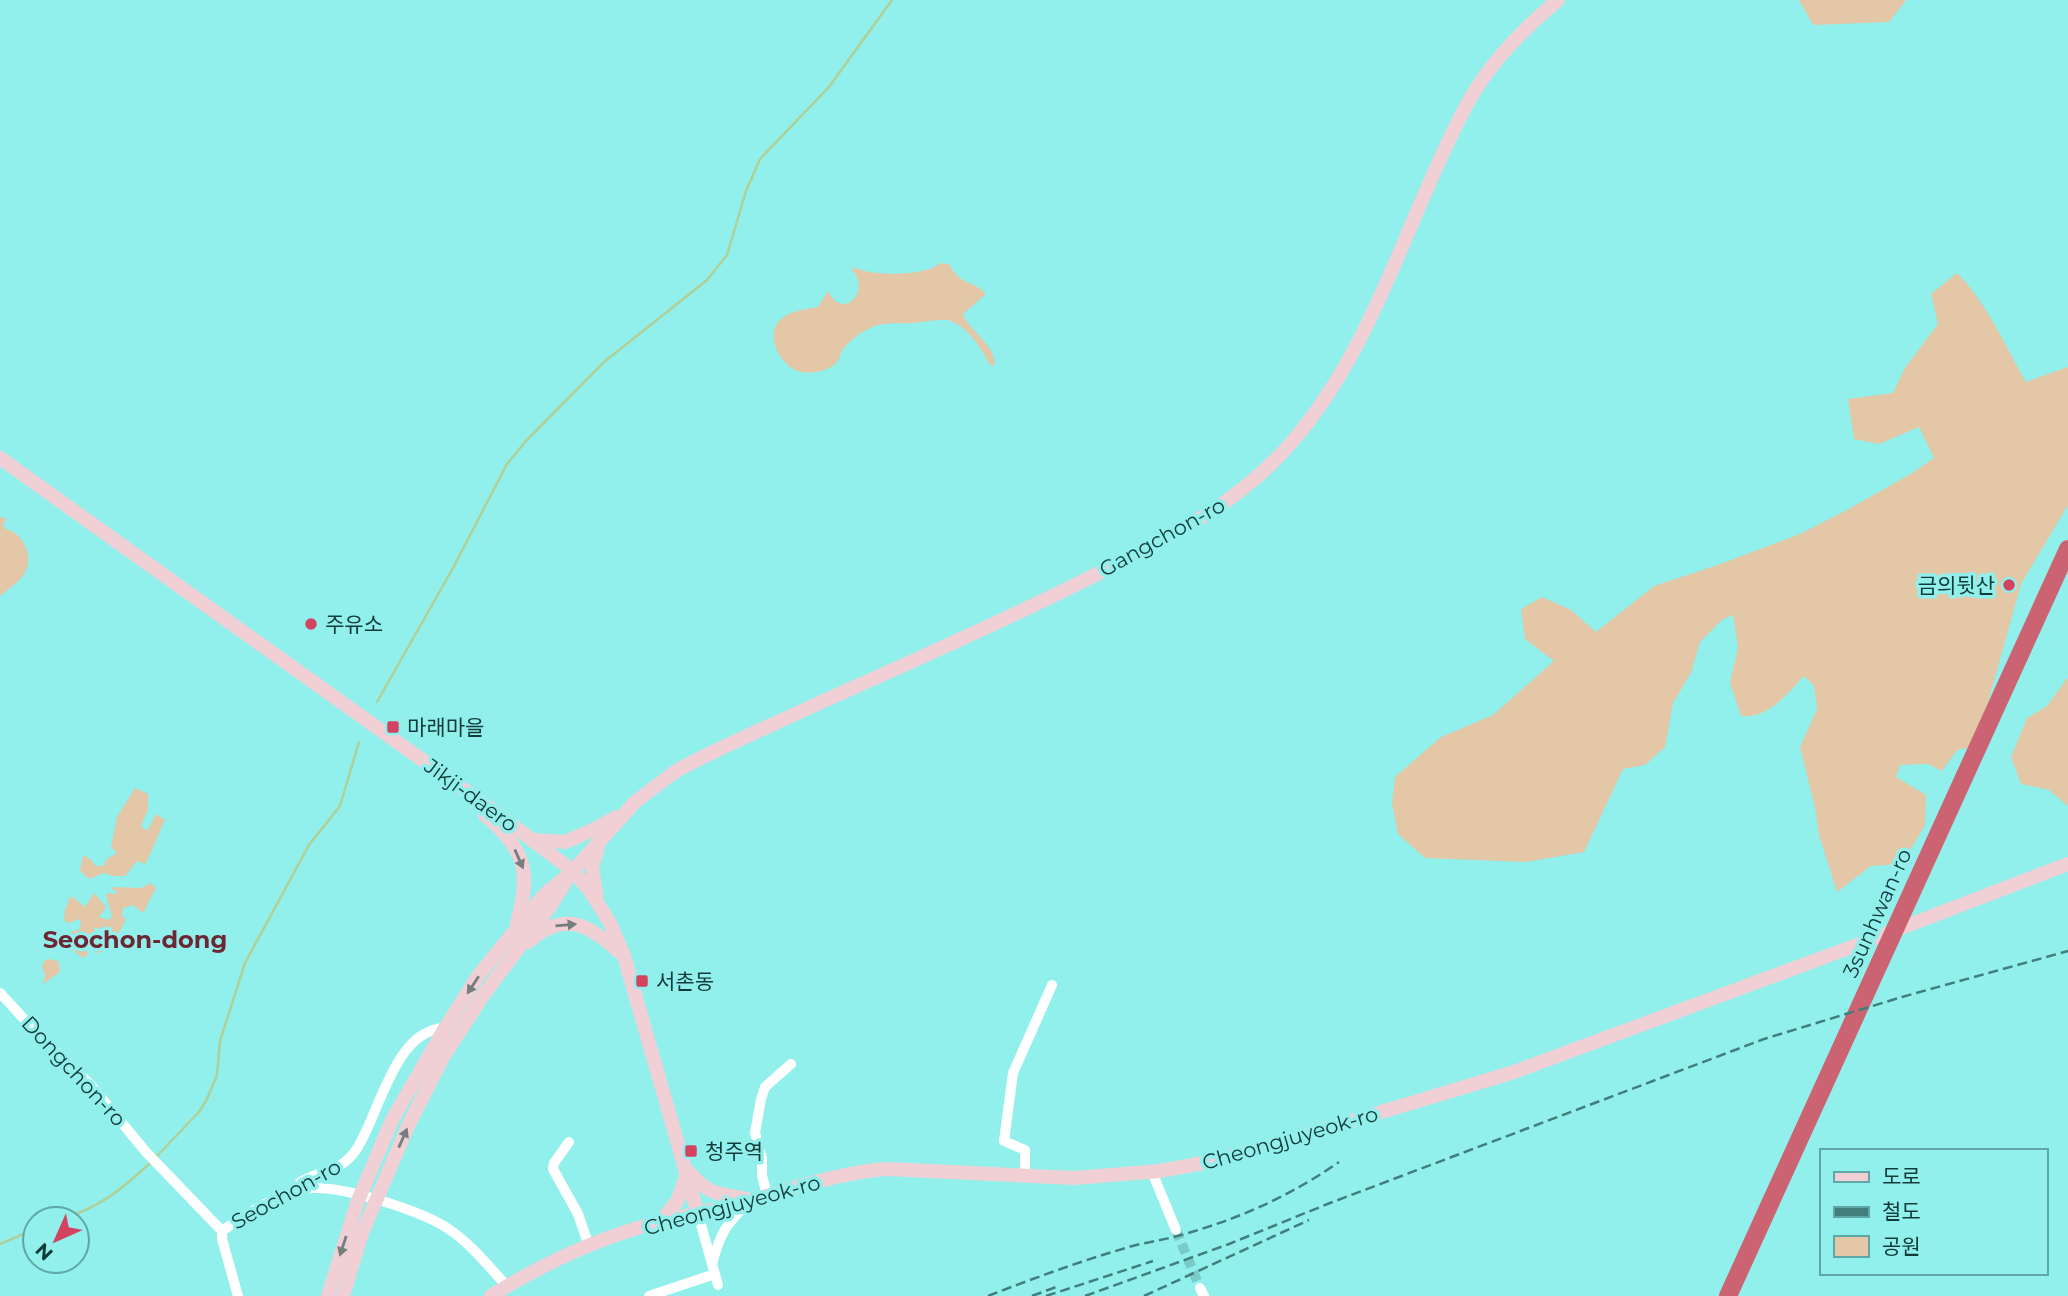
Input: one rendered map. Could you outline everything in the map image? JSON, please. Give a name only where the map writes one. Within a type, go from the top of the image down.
[{"type":"highway","name":"3sunhwan-ro","points":[[1741,1296],[1819,1111],[2068,549]]},
{"type":"highway","name":"3sunhwan-ro","points":[[1913,903],[2068,577]]},
{"type":"highway","name":"3sunhwan-ro","points":[[1728,1296],[1819,1111]]},
{"type":"main road","name":"Gangchon-ro","points":[[573,871],[652,787],[699,758],[1066,590],[1182,530],[1254,482],[1291,443],[1327,398],[1358,345],[1467,104],[1492,68],[1525,29],[1558,0]]},
{"type":"main road","name":"Jikji-daero","points":[[0,458],[463,788],[573,871],[597,901],[624,956],[698,1214]]},
{"type":"main road","points":[[463,788],[474,807],[505,831],[524,865],[525,895],[514,931]]},
{"type":"main road","points":[[534,841],[565,842],[627,811]]},
{"type":"main road","points":[[597,901],[592,866],[601,840]]},
{"type":"main road","name":"Cheongjuyeok-ro","points":[[491,1296],[561,1257],[661,1221],[869,1170],[1074,1178],[1152,1172],[1203,1163],[1265,1147],[1511,1073],[2068,864]]},
{"type":"main road","points":[[328,1296],[360,1196],[392,1120],[445,1028],[478,976],[514,931],[544,895],[573,871]]},
{"type":"main road","points":[[343,1296],[362,1233],[443,1057],[573,871]]},
{"type":"main road","points":[[509,959],[540,931],[561,924],[592,928],[624,956]]},
{"type":"main road","points":[[661,1221],[678,1199],[686,1171],[710,1192],[759,1198]]},
{"type":"street","points":[[1025,1176],[1025,1150],[1004,1140],[1013,1073],[1052,985]]},
{"type":"street","name":"Dongchon-ro","points":[[0,993],[89,1083],[146,1152],[222,1235]]},
{"type":"street","name":"Seochon-ro","points":[[222,1235],[242,1217],[300,1191],[300,1182],[313,1175],[339,1168],[356,1151],[382,1090],[402,1056],[424,1032],[445,1028]]},
{"type":"street","points":[[715,1274],[718,1242],[729,1221],[759,1198],[762,1159],[755,1133],[765,1087],[790,1065]]},
{"type":"street","points":[[569,1142],[554,1163],[553,1169],[578,1214],[589,1246]]},
{"type":"street","points":[[1152,1172],[1177,1230]]},
{"type":"street","points":[[300,1191],[312,1188],[360,1196],[427,1216],[450,1230],[475,1251],[507,1286]]},
{"type":"street","points":[[698,1214],[715,1274]]},
{"type":"street","points":[[222,1235],[238,1296]]},
{"type":"street","points":[[649,1296],[715,1274]]},
{"type":"green space","points":[[1799,0],[1906,0],[1889,22],[1813,25]]},
{"type":"green space","points":[[940,263],[949,264],[958,276],[986,294],[963,314],[992,352],[994,366],[990,365],[978,345],[961,326],[947,320],[873,326],[848,343],[833,366],[820,371],[805,373],[794,369],[787,365],[777,351],[773,335],[779,321],[787,315],[818,307],[828,291],[834,300],[841,304],[853,300],[859,286],[852,270],[854,267],[885,274],[899,274],[924,271]]},
{"type":"green space","points":[[1957,273],[1986,311],[2026,382],[2068,367],[2068,505],[2021,584],[1982,724],[1970,747],[1957,750],[1942,771],[1928,764],[1900,765],[1896,777],[1926,795],[1925,825],[1902,864],[1871,866],[1837,892],[1819,835],[1800,747],[1817,709],[1814,686],[1804,676],[1768,710],[1751,716],[1741,716],[1730,683],[1738,647],[1733,615],[1723,619],[1700,642],[1691,673],[1673,703],[1665,747],[1645,765],[1623,769],[1584,852],[1526,862],[1425,858],[1398,834],[1392,804],[1395,777],[1441,737],[1493,715],[1554,661],[1525,639],[1521,609],[1542,597],[1571,610],[1596,632],[1654,586],[1800,534],[1909,475],[1934,458],[1919,427],[1879,444],[1854,439],[1848,399],[1893,393],[1905,368],[1938,324],[1931,294]]},
{"type":"green space","points":[[0,517],[7,519],[3,524],[5,529],[22,540],[28,559],[23,576],[0,596]]},
{"type":"green space","points":[[2068,677],[2068,806],[2049,790],[2021,784],[2011,757],[2027,718],[2047,706]]},
{"type":"green space","points":[[135,788],[148,794],[148,809],[141,826],[147,831],[156,814],[165,820],[145,864],[137,861],[125,876],[104,873],[89,879],[80,871],[83,855],[96,866],[103,866],[107,859],[117,853],[111,847],[117,817]]},
{"type":"green space","points":[[151,883],[156,888],[143,913],[133,905],[123,908],[122,917],[126,919],[117,937],[105,929],[94,928],[95,936],[107,945],[102,952],[96,953],[88,940],[84,941],[88,954],[83,958],[65,944],[72,931],[79,930],[81,924],[80,919],[68,923],[64,920],[70,897],[85,907],[94,893],[106,907],[99,917],[109,920],[112,916],[106,895],[117,894],[113,887],[141,888]]},
{"type":"green space","points":[[45,960],[58,961],[60,972],[43,984],[45,976],[42,967]]},
{"type":"waterway","points":[[377,702],[453,568],[507,464],[604,362],[707,280],[727,255],[746,191],[760,159],[829,87],[892,0]]},
{"type":"waterway","points":[[155,1158],[199,1112],[207,1099],[217,1075],[220,1041],[245,963],[309,845],[340,806],[359,742]]},
{"type":"waterway","points":[[91,1207],[109,1197],[150,1163]]},
{"type":"waterway","points":[[0,1244],[21,1235]]},
{"type":"tunnel","points":[[1176,1230],[1200,1288]]},
{"type":"railway","points":[[1085,1296],[1229,1244],[1330,1203],[1764,1039],[2068,951]]},
{"type":"railway","points":[[988,1296],[1093,1258],[1223,1222],[1283,1196],[1339,1162]]},
{"type":"railway","points":[[1144,1296],[1309,1220]]},
{"type":"railway","points":[[1046,1296],[1153,1261]]},
{"type":"railway","points":[[1032,1296],[1056,1287]]},
{"type":"place","name":"금의뒷산","points":[[2009,585]]},
{"type":"place","name":"주유소","points":[[311,624]]},
{"type":"place","name":"마래마을","points":[[393,727]]},
{"type":"place","name":"서촌동","points":[[642,981]]},
{"type":"place","name":"청주역","points":[[691,1151]]},
{"type":"district","name":"Seochon-dong","points":[[135,939]]}]
